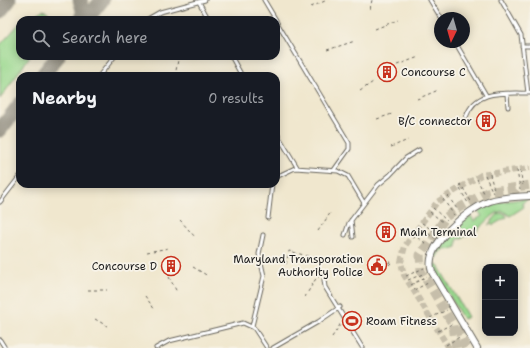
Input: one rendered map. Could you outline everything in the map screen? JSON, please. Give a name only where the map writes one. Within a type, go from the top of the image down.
[{"type":"street","points":[[431,258],[433,252],[456,222],[492,201],[514,194]]},
{"type":"street","points":[[492,201],[530,196]]},
{"type":"street","points":[[436,239],[431,252],[432,272],[477,348]]},
{"type":"lane","points":[[153,16],[160,12],[205,0]]},
{"type":"lane","points":[[264,0],[274,16]]},
{"type":"lane","points":[[430,0],[437,12]]},
{"type":"lane","points":[[466,117],[469,110],[486,95],[529,93],[520,32],[501,0]]},
{"type":"lane","points":[[199,2],[207,16]]},
{"type":"lane","points":[[280,27],[349,143],[349,148],[334,170]]},
{"type":"lane","points":[[522,46],[530,46]]},
{"type":"lane","points":[[459,48],[486,95]]},
{"type":"lane","points":[[102,72],[112,60]]},
{"type":"lane","points":[[233,60],[240,72]]},
{"type":"lane","points":[[507,94],[508,107]]},
{"type":"lane","points":[[280,139],[297,167]]},
{"type":"lane","points":[[345,235],[351,220],[378,185],[390,176],[402,161],[419,150]]},
{"type":"lane","points":[[280,175],[291,168],[297,167],[334,170],[348,176],[364,203]]},
{"type":"lane","points":[[0,202],[16,181]]},
{"type":"lane","points":[[268,218],[272,188]]},
{"type":"lane","points":[[351,220],[353,237]]},
{"type":"lane","points":[[252,326],[264,276],[260,254],[263,234]]},
{"type":"lane","points":[[324,280],[324,285],[339,307],[362,347]]},
{"type":"lane","points":[[273,348],[318,322],[339,307]]},
{"type":"lane","points":[[156,348],[169,341],[240,323],[252,326],[267,348]]},
{"type":"lane","points":[[0,340],[5,348]]},
{"type":"path","points":[[370,9],[372,0]]},
{"type":"path","points":[[311,7],[325,1]]},
{"type":"path","points":[[376,29],[398,20]]},
{"type":"path","points":[[327,50],[355,41]]},
{"type":"path","points":[[397,65],[418,57]]},
{"type":"path","points":[[176,72],[178,60]]},
{"type":"path","points":[[360,91],[374,82]]},
{"type":"path","points":[[417,99],[436,91]]},
{"type":"path","points":[[377,119],[392,114]]},
{"type":"path","points":[[391,147],[408,140]]},
{"type":"path","points":[[517,170],[520,190]]},
{"type":"path","points":[[520,170],[523,186]]},
{"type":"path","points":[[490,174],[494,190]]},
{"type":"path","points":[[484,175],[493,193]]},
{"type":"path","points":[[477,179],[484,193]]},
{"type":"path","points":[[463,188],[472,203]]},
{"type":"path","points":[[460,189],[468,202]]},
{"type":"path","points":[[448,196],[457,209]]},
{"type":"path","points":[[443,199],[454,215]]},
{"type":"path","points":[[433,208],[447,221]]},
{"type":"path","points":[[318,231],[331,212]]},
{"type":"path","points":[[430,212],[443,222]]},
{"type":"path","points":[[180,220],[195,236]]},
{"type":"path","points":[[422,223],[436,232]]},
{"type":"path","points":[[418,228],[436,239]]},
{"type":"path","points":[[413,235],[427,244]]},
{"type":"path","points":[[147,252],[169,248]]},
{"type":"path","points":[[286,264],[290,251],[311,257]]},
{"type":"path","points":[[118,266],[134,270]]},
{"type":"path","points":[[193,267],[208,276]]},
{"type":"path","points":[[406,276],[424,268]]},
{"type":"path","points":[[408,280],[423,274]]},
{"type":"path","points":[[411,285],[427,276]]},
{"type":"path","points":[[169,277],[177,292]]},
{"type":"path","points":[[305,297],[315,280],[319,277]]},
{"type":"path","points":[[414,290],[428,283]]},
{"type":"path","points":[[88,290],[107,290]]},
{"type":"path","points":[[145,296],[155,310]]},
{"type":"path","points":[[430,318],[447,310]]},
{"type":"path","points":[[95,319],[108,326]]},
{"type":"path","points":[[332,337],[340,325],[338,322]]},
{"type":"path","points":[[438,331],[452,324]]},
{"type":"path","points":[[446,345],[461,336]]},
{"type":"green space","points":[[43,10],[48,12],[48,16],[32,16]]},
{"type":"green space","points":[[16,27],[16,60],[27,60],[19,72],[16,72],[16,76],[0,99],[0,45]]},
{"type":"green space","points":[[530,198],[522,203],[524,207],[510,216],[503,211],[496,213],[479,229],[457,240],[457,247],[448,250],[447,248],[438,253],[439,255],[437,257],[434,257],[455,227],[471,216],[474,221],[482,216],[478,211],[491,203]]},
{"type":"green space","points":[[499,213],[505,214],[507,217],[493,225],[491,223],[488,225]]},
{"type":"green space","points":[[433,264],[437,264],[468,317],[463,319],[435,271]]},
{"type":"taxiway","points":[[0,11],[9,0]]},
{"type":"taxiway","points":[[80,0],[83,10],[82,16]]},
{"type":"taxiway","points":[[89,16],[102,0]]},
{"type":"taxiway","points":[[45,72],[55,60]]},
{"type":"taxiway","points":[[0,130],[16,109]]},
{"type":"tunnel","points":[[449,348],[404,275],[401,262],[405,246],[437,202],[481,175],[530,168]]},
{"type":"tunnel","points":[[456,348],[453,325],[421,271],[420,255],[446,217],[457,209],[487,192],[530,185]]},
{"type":"tunnel","points":[[514,195],[518,189]]},
{"type":"tunnel","points":[[438,241],[439,231]]},
{"type":"tunnel","points":[[457,327],[466,348]]},
{"type":"place","name":"Concourse C","points":[[387,72]]},
{"type":"place","name":"B/C connector","points":[[486,121]]},
{"type":"place","name":"Main Terminal","points":[[386,232]]},
{"type":"place","name":"Maryland Transporation Authority Police","points":[[377,265]]},
{"type":"place","name":"Concourse D","points":[[171,266]]},
{"type":"place","name":"Roam Fitness","points":[[352,321]]}]
